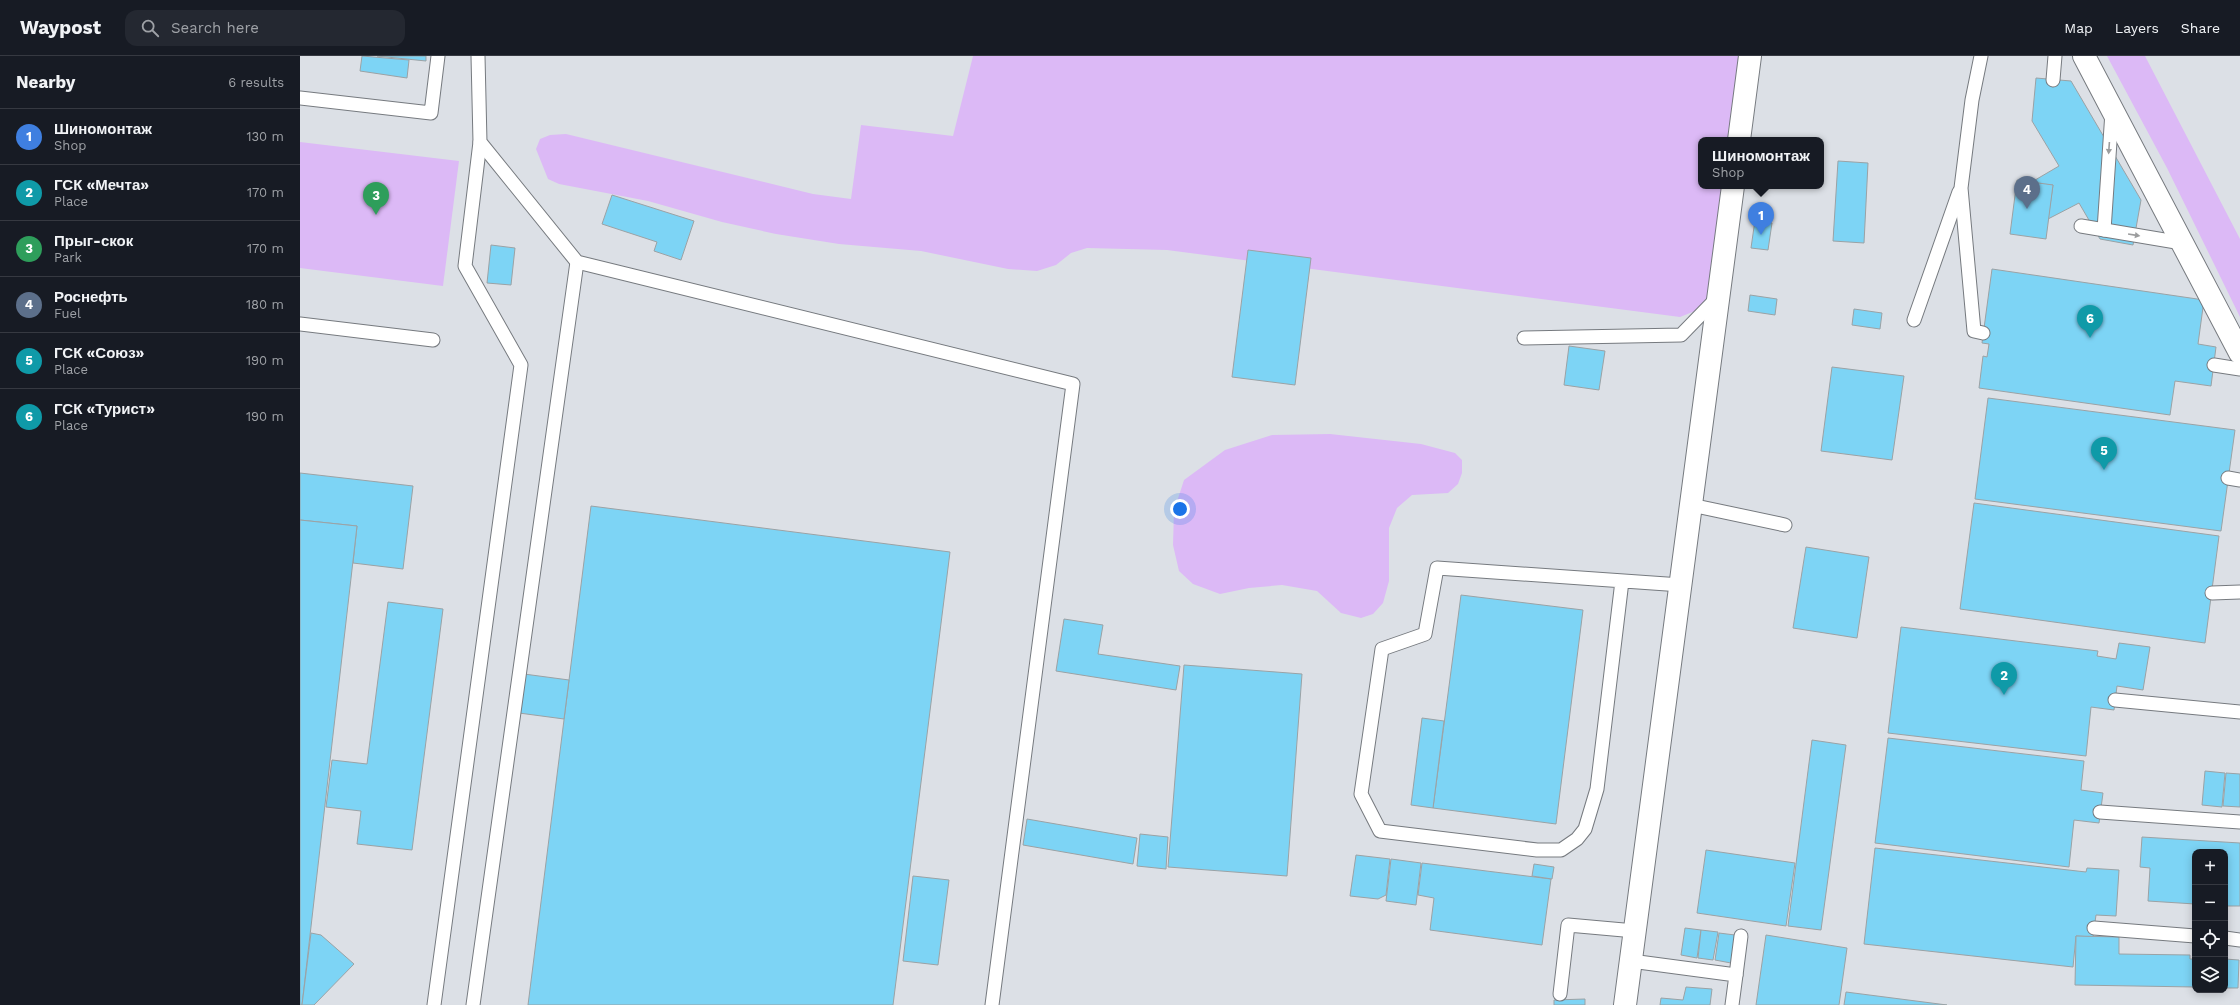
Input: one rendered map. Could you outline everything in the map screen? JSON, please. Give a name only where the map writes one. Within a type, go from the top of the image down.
[{"type":"street","points":[[1739,137],[1750,56]]},
{"type":"street","points":[[2084,56],[2240,353]]},
{"type":"street","points":[[1626,1005],[1733,189]]},
{"type":"lane","points":[[300,98],[431,113],[438,56]]},
{"type":"lane","points":[[434,1005],[521,365],[465,266],[480,142],[478,56]]},
{"type":"lane","points":[[1981,56],[1972,100],[1961,188],[1974,332],[1983,333]]},
{"type":"lane","points":[[2053,80],[2055,56]]},
{"type":"lane","points":[[2104,230],[2112,109]]},
{"type":"lane","points":[[480,142],[577,262],[1073,384],[992,1005]]},
{"type":"lane","points":[[1914,320],[1961,188]]},
{"type":"lane","points":[[2081,226],[2182,243]]},
{"type":"lane","points":[[473,1005],[577,262]]},
{"type":"lane","points":[[1524,338],[1681,335],[1718,297]]},
{"type":"lane","points":[[300,324],[433,340]]},
{"type":"lane","points":[[2214,365],[2240,369]]},
{"type":"lane","points":[[1691,505],[1785,525]]},
{"type":"lane","points":[[1622,581],[1597,789],[1585,829],[1577,839],[1561,850],[1537,850],[1380,832],[1361,794],[1382,649],[1425,634],[1437,568],[1681,585]]},
{"type":"lane","points":[[2212,593],[2240,592]]},
{"type":"lane","points":[[2115,700],[2240,712]]},
{"type":"lane","points":[[2100,812],[2240,822]]},
{"type":"lane","points":[[1560,994],[1568,925],[1635,932]]},
{"type":"lane","points":[[2094,928],[2192,936]]},
{"type":"lane","points":[[1732,1005],[1741,936]]},
{"type":"lane","points":[[2228,938],[2240,940]]},
{"type":"lane","points":[[1631,961],[1736,975]]},
{"type":"shaded area","points":[[973,56],[1744,56],[1734,137],[1698,137],[1698,189],[1728,189],[1711,295],[1700,309],[1680,317],[1167,250],[1087,248],[1071,253],[1056,265],[1037,271],[1008,269],[921,251],[839,244],[776,234],[722,222],[648,201],[559,184],[548,179],[536,149],[540,139],[550,135],[566,134],[813,194],[851,199],[861,125],[953,136]]},
{"type":"shaded area","points":[[2107,56],[2145,56],[2240,239],[2240,317],[2167,168]]},
{"type":"shaded area","points":[[300,142],[459,161],[443,286],[300,268]]},
{"type":"shaded area","points":[[1330,434],[1421,444],[1455,453],[1462,460],[1462,473],[1458,484],[1448,493],[1412,495],[1397,508],[1389,528],[1389,581],[1383,603],[1373,614],[1361,618],[1341,613],[1317,591],[1282,585],[1249,588],[1220,594],[1193,584],[1179,571],[1173,545],[1174,511],[1184,480],[1225,450],[1272,435]]},
{"type":"building","points":[[362,56],[409,60],[407,78],[360,71]]},
{"type":"building","points":[[377,56],[426,56],[426,61]]},
{"type":"building","points":[[2036,78],[2071,81],[2141,200],[2133,245],[2100,239],[2079,203],[2048,219],[2053,185],[2030,183],[2059,166],[2032,121]]},
{"type":"building","points":[[1838,161],[1868,163],[1864,243],[1833,241]]},
{"type":"building","points":[[2017,180],[2053,185],[2046,239],[2010,234]]},
{"type":"building","points":[[612,195],[694,221],[681,260],[654,251],[657,242],[602,224]]},
{"type":"building","points":[[1755,220],[1772,223],[1768,250],[1751,248]]},
{"type":"building","points":[[491,245],[515,248],[511,285],[487,283]]},
{"type":"building","points":[[1248,250],[1311,258],[1295,385],[1232,377]]},
{"type":"building","points":[[1992,269],[2204,300],[2198,344],[2216,347],[2211,386],[2175,381],[2170,415],[1979,388],[1983,356],[1987,357],[1989,344],[1982,343]]},
{"type":"building","points":[[1750,295],[1777,299],[1775,315],[1748,311]]},
{"type":"building","points":[[1854,309],[1882,313],[1880,329],[1852,325]]},
{"type":"building","points":[[1569,346],[1605,351],[1599,390],[1564,385]]},
{"type":"building","points":[[1832,367],[1904,376],[1892,460],[1821,451]]},
{"type":"building","points":[[1988,398],[2235,430],[2221,531],[1975,499]]},
{"type":"building","points":[[300,473],[413,486],[403,569],[353,563],[357,526],[300,520]]},
{"type":"building","points":[[1974,503],[2219,536],[2205,643],[1960,609]]},
{"type":"building","points":[[591,506],[950,552],[893,1005],[528,1005]]},
{"type":"building","points":[[300,520],[357,526],[302,1005],[300,1005]]},
{"type":"building","points":[[1806,547],[1869,557],[1857,638],[1793,628]]},
{"type":"building","points":[[1461,595],[1583,610],[1556,824],[1433,808]]},
{"type":"building","points":[[388,602],[443,609],[412,850],[357,844],[361,811],[326,807],[332,760],[367,764]]},
{"type":"building","points":[[1064,619],[1103,625],[1098,654],[1180,666],[1176,690],[1056,671]]},
{"type":"building","points":[[1901,627],[2098,651],[2097,656],[2116,659],[2119,643],[2150,647],[2143,690],[2117,686],[2114,710],[2091,707],[2086,756],[1888,733]]},
{"type":"building","points":[[1184,665],[1302,674],[1287,876],[1168,867]]},
{"type":"building","points":[[524,674],[569,680],[564,719],[519,713]]},
{"type":"building","points":[[1422,718],[1444,721],[1433,808],[1411,805]]},
{"type":"building","points":[[1888,738],[2084,761],[2081,790],[2103,793],[2099,823],[2074,820],[2069,867],[1875,843]]},
{"type":"building","points":[[1812,740],[1846,745],[1821,930],[1788,926]]},
{"type":"building","points":[[2205,771],[2225,773],[2222,807],[2202,805]]},
{"type":"building","points":[[2226,773],[2240,774],[2240,807],[2223,806]]},
{"type":"building","points":[[1027,819],[1137,838],[1133,864],[1023,845]]},
{"type":"building","points":[[1140,834],[1168,837],[1166,869],[1137,866]]},
{"type":"building","points":[[2142,837],[2240,843],[2240,906],[2228,906],[2228,849],[2192,849],[2192,904],[2148,901],[2150,868],[2140,867]]},
{"type":"building","points":[[1875,848],[2086,872],[2087,868],[2119,870],[2116,916],[2096,915],[2093,937],[2076,936],[2073,967],[1864,944]]},
{"type":"building","points":[[1706,850],[1795,863],[1786,926],[1697,913]]},
{"type":"building","points":[[1356,855],[1390,859],[1386,895],[1378,899],[1350,896]]},
{"type":"building","points":[[1391,859],[1421,863],[1416,905],[1386,901]]},
{"type":"building","points":[[1422,863],[1551,879],[1542,945],[1430,930],[1434,898],[1418,895]]},
{"type":"building","points":[[1534,864],[1554,867],[1552,879],[1532,876]]},
{"type":"building","points":[[913,876],[949,880],[938,965],[903,961]]},
{"type":"building","points":[[1685,928],[1701,930],[1697,958],[1681,955]]},
{"type":"building","points":[[1701,930],[1718,932],[1713,960],[1698,958]]},
{"type":"building","points":[[311,933],[321,935],[354,964],[314,1005],[302,1005]]},
{"type":"building","points":[[1719,933],[1735,935],[1731,963],[1715,960]]},
{"type":"building","points":[[1766,935],[1847,948],[1839,1005],[1756,1005]]},
{"type":"building","points":[[2076,936],[2119,937],[2119,954],[2190,955],[2190,959],[2192,959],[2192,987],[2075,985]]},
{"type":"building","points":[[2228,959],[2239,960],[2238,988],[2228,988]]},
{"type":"building","points":[[1686,987],[1712,989],[1710,1005],[1660,1005],[1661,998],[1683,1000]]},
{"type":"building","points":[[1846,992],[1947,1005],[1844,1005]]},
{"type":"building","points":[[1585,999],[1585,1005],[1554,1005],[1554,1000]]},
{"type":"place","name":"Роснефть","points":[[2027,209]]},
{"type":"place","name":"Прыг-скок","points":[[376,215]]},
{"type":"place","name":"Шиномонтаж","points":[[1761,235]]},
{"type":"place","name":"ГСК «Турист»","points":[[2090,338]]},
{"type":"place","name":"ГСК «Союз»","points":[[2104,470]]},
{"type":"place","name":"ГСК «Мечта»","points":[[2004,695]]}]
